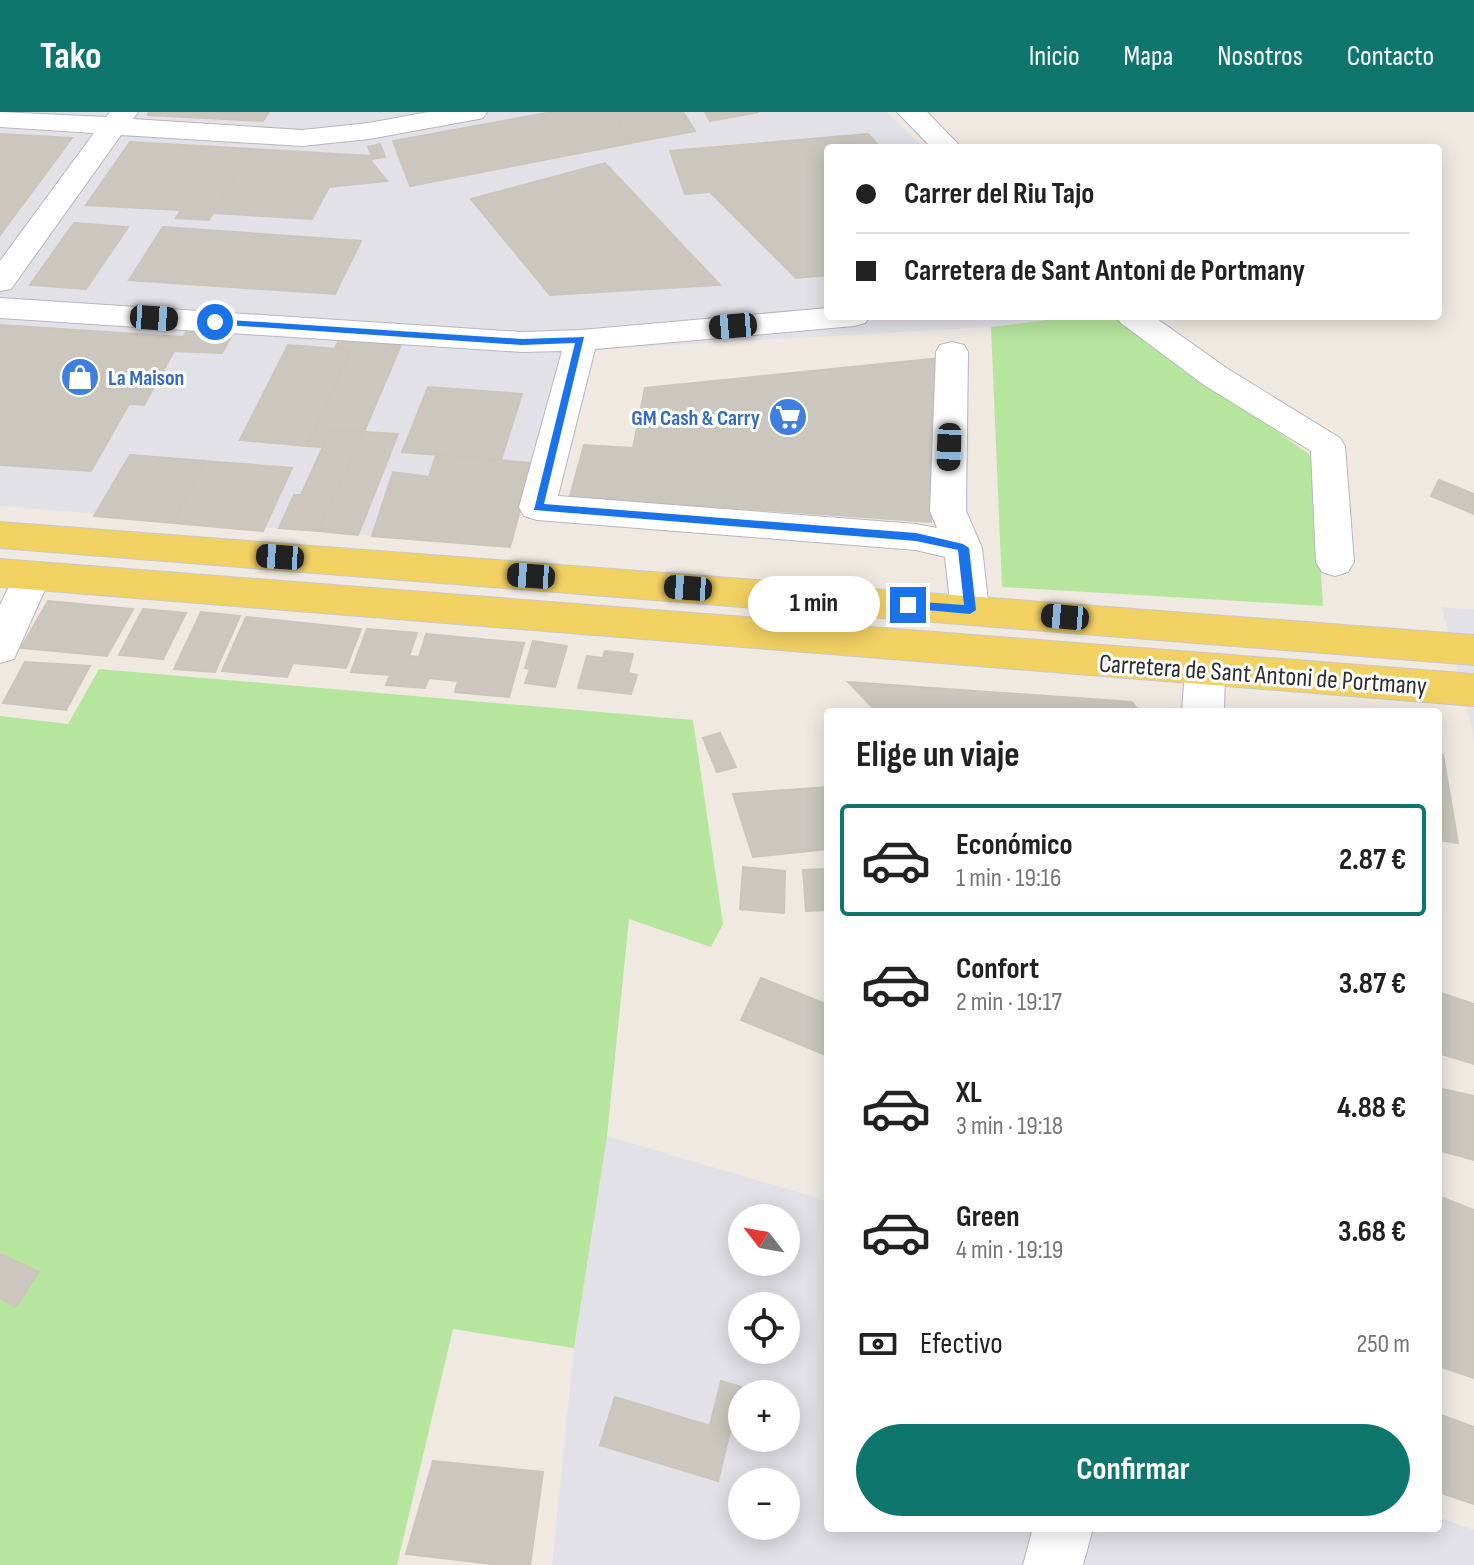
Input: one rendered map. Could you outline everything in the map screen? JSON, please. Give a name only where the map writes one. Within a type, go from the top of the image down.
[{"type":"main road","name":"Carretera de Sant Antoni de Portmany","points":[[0,535],[1474,650]]},
{"type":"main road","name":"Carretera de Sant Antoni de Portmany","points":[[16,575],[1474,690]]},
{"type":"street","points":[[0,119],[120,119],[302,138],[369,131],[473,112]]},
{"type":"street","points":[[911,112],[944,144]]},
{"type":"street","points":[[0,282],[120,119]]},
{"type":"street","points":[[0,308],[492,340],[581,340],[824,319]]},
{"type":"street","points":[[1138,320],[1216,377],[1328,446],[1335,562]]},
{"type":"street","points":[[581,340],[537,507],[916,537],[963,548]]},
{"type":"street","points":[[952,352],[948,511],[963,548],[970,610]]},
{"type":"street","points":[[0,648],[16,575]]},
{"type":"street","points":[[1203,708],[1205,669]]},
{"type":"street","points":[[1053,1565],[1062,1532]]},
{"type":"shaded area","points":[[0,112],[887,112],[920,144],[824,144],[824,320],[1047,320],[991,327],[565,351],[510,547],[0,506]]},
{"type":"shaded area","points":[[1442,607],[1474,610],[1474,741],[1473,734]]},
{"type":"shaded area","points":[[607,1136],[824,1200],[824,1532],[1442,1532],[1442,1518],[1474,1530],[1474,1565],[552,1565],[574,1348]]},
{"type":"green space","points":[[1047,320],[1120,320],[1313,457],[1323,606],[1002,587],[991,327]]},
{"type":"green space","points":[[99,669],[693,720],[723,924],[711,947],[629,919],[607,1136],[574,1348],[453,1329],[397,1565],[0,1565],[0,716],[68,724]]},
{"type":"building","points":[[149,112],[269,112],[263,121],[148,115]]},
{"type":"building","points":[[552,112],[613,112],[631,143],[410,186],[393,141]]},
{"type":"building","points":[[613,112],[683,112],[695,131],[631,143]]},
{"type":"building","points":[[705,112],[759,112],[710,121]]},
{"type":"building","points":[[0,134],[72,138],[0,235]]},
{"type":"building","points":[[868,134],[877,144],[824,144],[824,275],[796,278],[710,192],[685,194],[670,151]]},
{"type":"building","points":[[130,142],[251,149],[209,220],[176,218],[181,210],[86,205]]},
{"type":"building","points":[[380,144],[385,157],[373,159],[368,147]]},
{"type":"building","points":[[251,149],[372,156],[371,161],[387,181],[329,187],[312,219],[213,213]]},
{"type":"building","points":[[605,163],[720,285],[550,295],[471,199]]},
{"type":"building","points":[[74,223],[128,227],[86,289],[30,285]]},
{"type":"building","points":[[163,227],[361,241],[335,294],[129,280]]},
{"type":"building","name":"La Maison","points":[[0,325],[182,337],[144,405],[129,404],[91,471],[0,465]]},
{"type":"building","points":[[188,329],[233,333],[222,353],[175,351]]},
{"type":"building","points":[[339,340],[401,345],[364,432],[331,429],[323,447],[307,446],[351,350],[335,348]]},
{"type":"building","points":[[288,345],[351,350],[307,446],[240,440]]},
{"type":"building","name":"GM Cash & Carry","points":[[940,358],[931,522],[570,496],[584,445],[633,448],[645,388]]},
{"type":"building","points":[[428,387],[522,394],[501,460],[402,452]]},
{"type":"building","points":[[331,429],[364,432],[318,531],[279,528],[294,495],[301,495]]},
{"type":"building","points":[[364,432],[398,434],[358,535],[318,531]]},
{"type":"building","points":[[130,455],[205,461],[173,523],[94,516]]},
{"type":"building","points":[[436,455],[533,463],[510,547],[372,536],[393,472],[429,477]]},
{"type":"building","points":[[205,461],[292,468],[263,531],[173,523]]},
{"type":"building","points":[[1439,480],[1474,494],[1474,514],[1431,496]]},
{"type":"building","points":[[48,601],[133,609],[107,656],[21,648]]},
{"type":"building","points":[[143,609],[186,613],[163,659],[119,655]]},
{"type":"building","points":[[201,612],[240,616],[215,672],[174,669]]},
{"type":"building","points":[[246,617],[361,629],[346,668],[293,663],[287,677],[222,671]]},
{"type":"building","points":[[367,629],[417,633],[399,686],[386,685],[390,675],[351,672]]},
{"type":"building","points":[[426,634],[524,643],[509,697],[455,692],[458,681],[429,678],[425,688],[399,686],[410,656],[419,657]]},
{"type":"building","points":[[533,641],[567,646],[555,687],[525,683],[530,669],[525,668]]},
{"type":"building","points":[[605,651],[633,654],[628,673],[637,675],[631,694],[578,688],[587,656],[603,658]]},
{"type":"building","points":[[25,662],[90,666],[66,710],[3,703]]},
{"type":"building","points":[[848,682],[1132,702],[1136,708],[873,708]]},
{"type":"building","points":[[720,733],[736,767],[717,772],[703,738]]},
{"type":"building","points":[[1443,755],[1458,843],[1442,841]]},
{"type":"building","points":[[824,787],[824,849],[753,857],[733,794]]},
{"type":"building","points":[[743,867],[785,871],[784,913],[740,909]]},
{"type":"building","points":[[824,869],[824,910],[806,911],[803,870]]},
{"type":"building","points":[[761,978],[824,1003],[824,1054],[741,1020]]},
{"type":"building","points":[[1442,993],[1474,1004],[1474,1064],[1442,1054]]},
{"type":"building","points":[[1442,1089],[1474,1096],[1474,1160],[1442,1151]]},
{"type":"building","points":[[1442,1198],[1474,1210],[1474,1378],[1442,1367]]},
{"type":"building","points":[[0,1254],[39,1272],[16,1307],[0,1298]]},
{"type":"building","points":[[721,1381],[728,1383],[728,1431],[710,1425]]},
{"type":"building","points":[[615,1397],[728,1431],[718,1481],[600,1445]]},
{"type":"building","points":[[1442,1415],[1474,1427],[1474,1504],[1442,1493]]},
{"type":"building","points":[[433,1461],[543,1472],[530,1565],[501,1565],[406,1554]]},
{"type":"place","name":"La Maison","points":[[80,377]]},
{"type":"place","name":"GM Cash & Carry","points":[[788,417]]},
{"type":"route","points":[[215,322],[522,342],[581,340],[537,507],[916,537],[963,548],[970,610],[908,605]]}]
